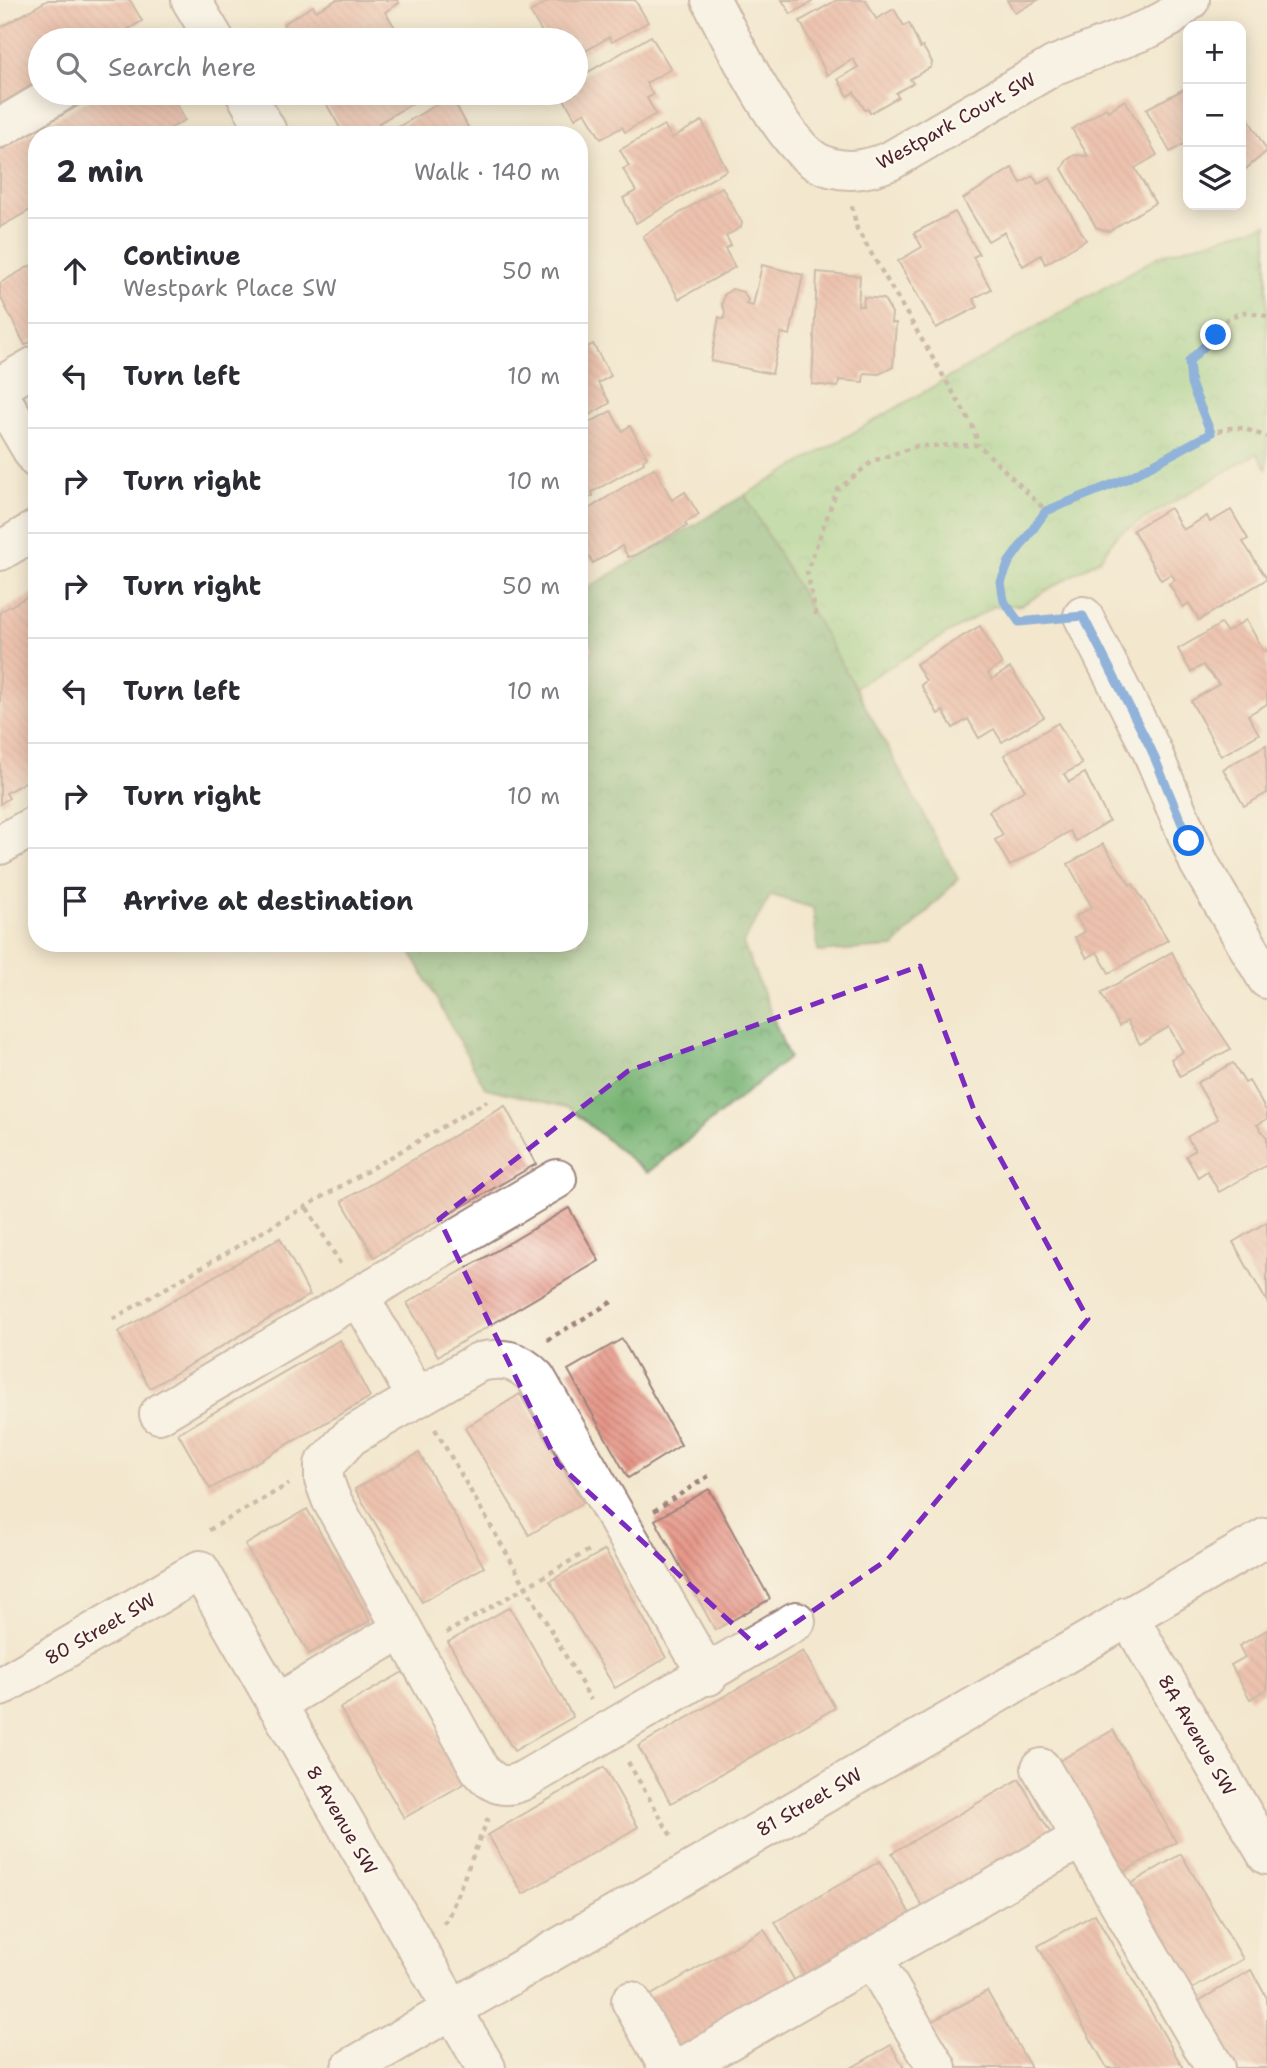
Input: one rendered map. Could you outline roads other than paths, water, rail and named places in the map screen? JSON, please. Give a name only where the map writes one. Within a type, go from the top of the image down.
[{"type":"street","points":[[191,0],[208,28]]},
{"type":"street","name":"Westpark Court SW","points":[[711,0],[789,136],[815,161],[845,170],[870,169],[890,160],[1055,65],[1150,28],[1169,18],[1190,0]]},
{"type":"street","points":[[0,128],[39,105]]},
{"type":"street","points":[[252,105],[264,126]]},
{"type":"street","points":[[0,386],[28,370]]},
{"type":"street","points":[[0,396],[28,444]]},
{"type":"street","points":[[0,551],[28,534]]},
{"type":"street","points":[[1083,616],[1151,749],[1199,863],[1267,979]]},
{"type":"street","points":[[0,845],[28,829]]},
{"type":"street","points":[[159,1414],[557,1179]]},
{"type":"street","points":[[359,1296],[417,1398]]},
{"type":"street","points":[[708,1676],[536,1378],[526,1367],[513,1360],[497,1358],[479,1362],[351,1436],[324,1465],[324,1480],[331,1499],[408,1641],[479,1768],[489,1780],[501,1786],[514,1786],[708,1676],[796,1621]]},
{"type":"street","name":"81 Street SW","points":[[351,2068],[1267,1537]]},
{"type":"street","name":"80 Street SW","points":[[0,1686],[200,1570]]},
{"type":"street","name":"8 Avenue SW","points":[[200,1570],[486,2068]]},
{"type":"street","name":"8A Avenue SW","points":[[1128,1616],[1267,1854]]},
{"type":"street","points":[[276,1704],[408,1641]]},
{"type":"street","points":[[1041,1768],[1215,2068]]},
{"type":"street","points":[[681,2068],[1081,1838]]},
{"type":"street","points":[[872,1958],[937,2068]]},
{"type":"street","points":[[631,2001],[669,2068]]}]
